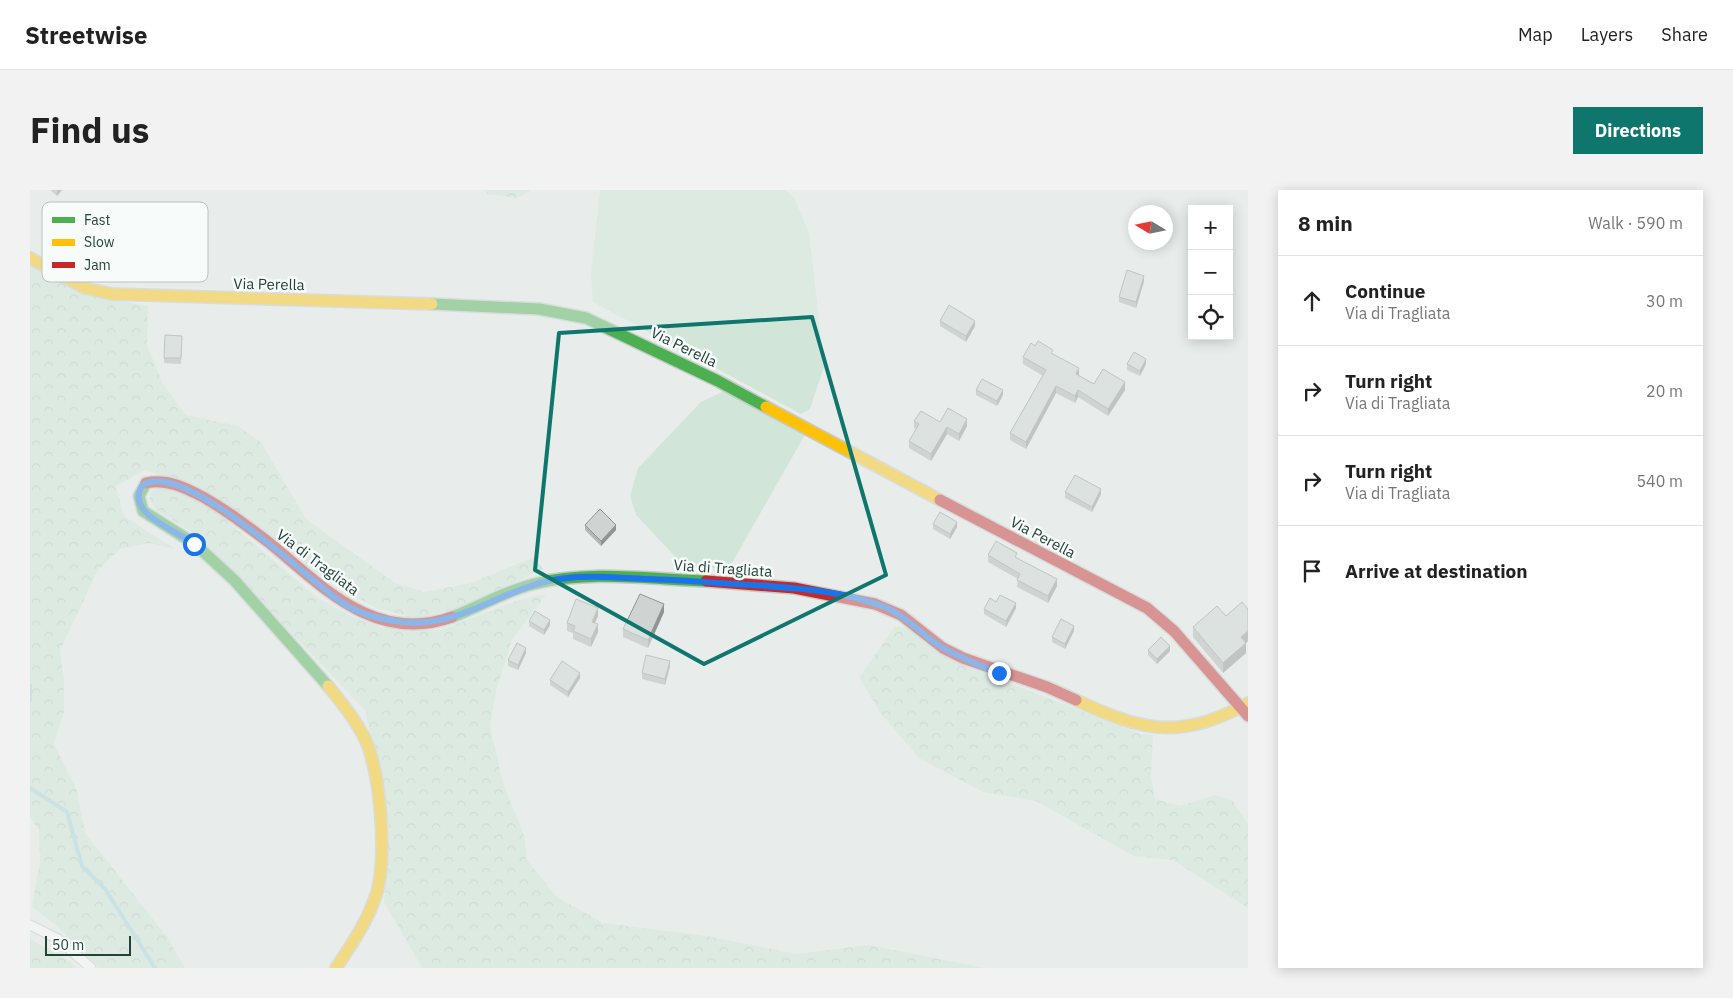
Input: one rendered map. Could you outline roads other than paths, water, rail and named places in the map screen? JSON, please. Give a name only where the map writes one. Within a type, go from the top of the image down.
[{"type":"street","name":"Via Perella","points":[[30,258],[42,265]]},
{"type":"street","name":"Via Perella","points":[[74,282],[85,288],[112,294],[370,301],[550,310],[586,318],[718,381],[1035,551],[1147,608],[1174,631],[1245,709]]},
{"type":"street","name":"Via di Tragliata","points":[[336,968],[364,925],[376,896],[380,874],[379,800],[374,767],[366,741],[350,712],[235,581],[194,544],[143,511],[139,494],[141,487],[147,482],[164,482],[205,498],[244,524],[336,599],[385,620],[422,623],[446,620],[472,612],[530,585],[570,578],[679,580],[792,588],[841,596],[886,608],[958,656],[999,673],[1045,687],[1113,717],[1142,727],[1159,730],[1185,728],[1245,709]]},
{"type":"street","points":[[30,925],[58,939],[91,968]]},
{"type":"waterway","points":[[30,686],[30,700]]},
{"type":"waterway","points":[[30,788],[67,812],[82,866],[105,889],[155,968]]}]
